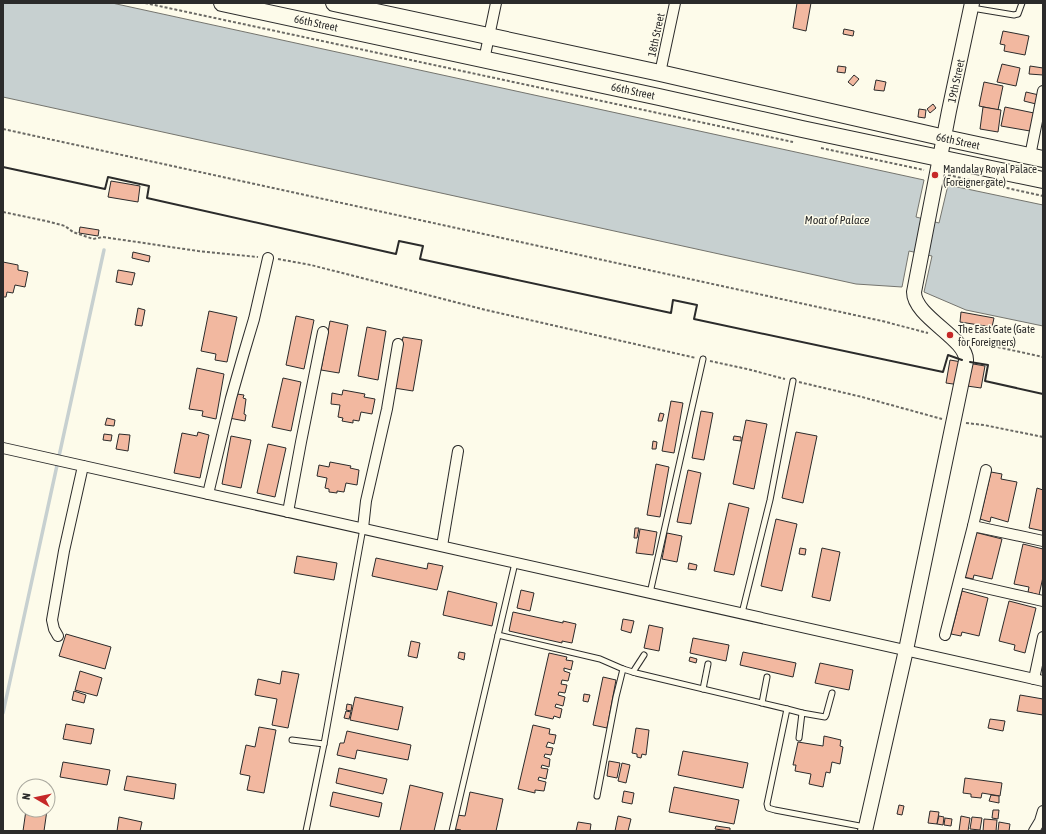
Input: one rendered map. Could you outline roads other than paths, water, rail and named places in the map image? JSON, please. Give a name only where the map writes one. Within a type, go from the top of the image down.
[{"type":"main road","name":"66th Street","points":[[222,3],[802,129],[938,171],[1043,180]]},
{"type":"main road","name":"66th Street","points":[[334,3],[660,73],[1036,158]]},
{"type":"street","points":[[484,60],[496,3]]},
{"type":"street","name":"18th Street","points":[[660,73],[675,3]]},
{"type":"street","name":"19th Street","points":[[865,829],[906,650],[967,357],[954,340],[929,317],[916,301],[914,292],[971,6]]},
{"type":"street","points":[[1036,158],[1043,90]]},
{"type":"street","points":[[208,494],[231,398],[254,319],[268,258]]},
{"type":"street","points":[[288,512],[323,332]]},
{"type":"street","points":[[363,528],[366,502],[398,344]]},
{"type":"street","points":[[3,448],[1038,680],[1043,638]]},
{"type":"street","points":[[442,546],[458,451]]},
{"type":"street","points":[[58,636],[52,624],[52,620],[64,551],[83,466]]},
{"type":"street","points":[[945,635],[986,470]]},
{"type":"street","points":[[973,526],[1043,541]]},
{"type":"street","points":[[959,582],[1043,601]]},
{"type":"street","points":[[1034,831],[1040,821],[1043,811]]},
{"type":"lane","points":[[971,6],[1014,15],[1018,14],[1022,3]]},
{"type":"lane","points":[[650,593],[703,359]]},
{"type":"lane","points":[[742,614],[770,500],[793,381]]},
{"type":"lane","points":[[306,831],[324,744],[363,528]]},
{"type":"lane","points":[[452,831],[515,563]]},
{"type":"lane","points":[[498,635],[600,659],[633,672],[802,713],[825,717],[832,693]]},
{"type":"lane","points":[[633,672],[644,655]]},
{"type":"lane","points":[[703,689],[708,664]]},
{"type":"lane","points":[[597,796],[616,697],[623,669]]},
{"type":"lane","points":[[762,703],[767,677]]},
{"type":"lane","points":[[787,709],[767,804],[768,808],[865,829]]},
{"type":"lane","points":[[799,738],[802,713]]},
{"type":"lane","points":[[292,740],[324,744]]},
{"type":"water","name":"Moat of Palace","points":[[3,3],[112,3],[924,180],[916,217],[939,223],[948,185],[1043,205],[1043,326],[966,310],[924,292],[932,256],[909,251],[902,287],[856,284],[3,97]]},
{"type":"waterway","points":[[3,713],[104,250]]},
{"type":"place","name":"Mandalay Royal Palace (Foreigner gate)","points":[[935,175]]},
{"type":"place","name":"The East Gate (Gate for Foreigners)","points":[[950,335]]}]
